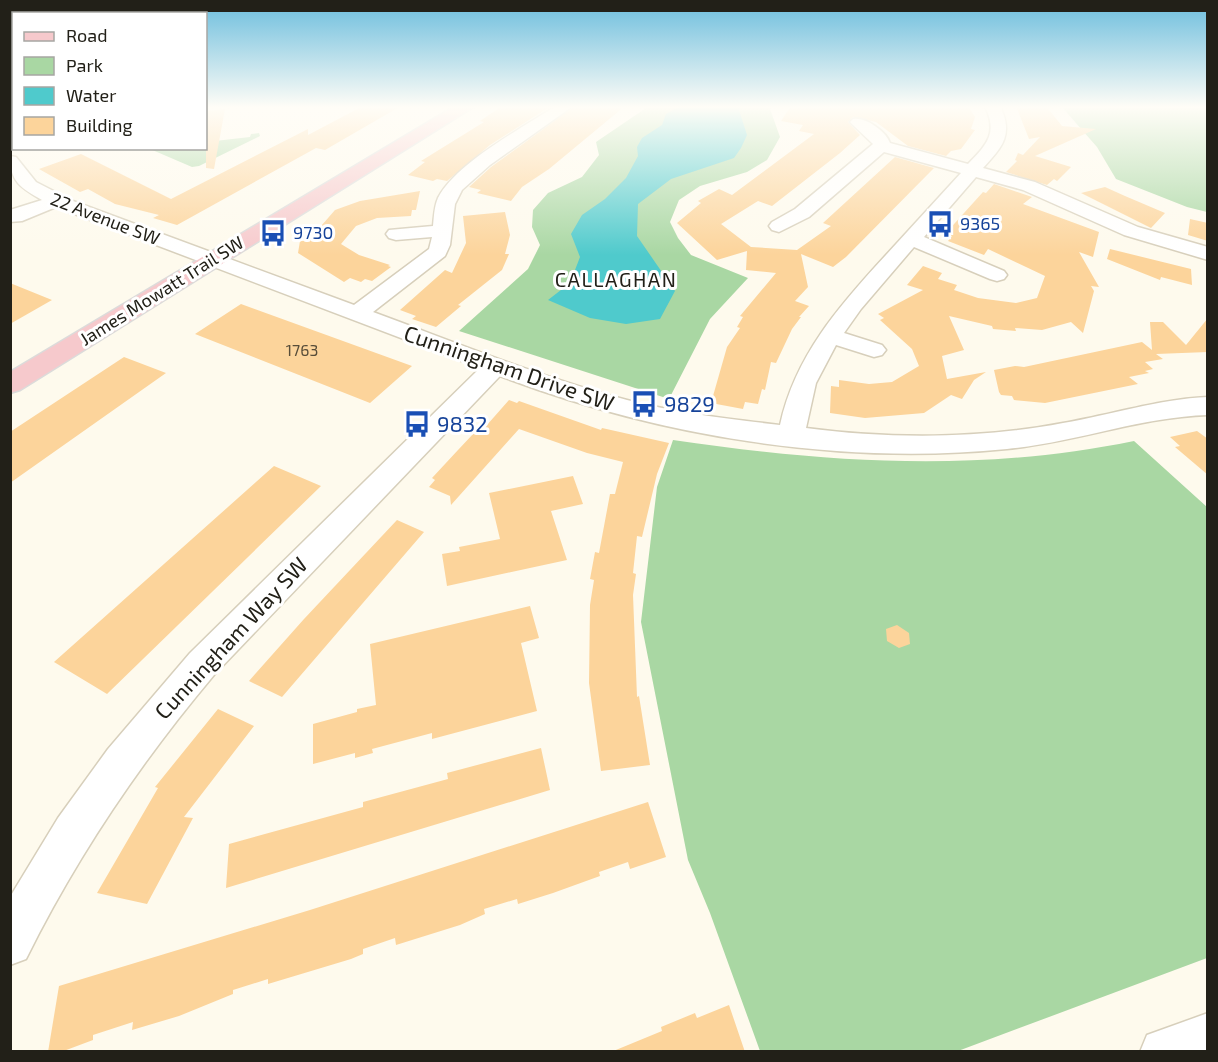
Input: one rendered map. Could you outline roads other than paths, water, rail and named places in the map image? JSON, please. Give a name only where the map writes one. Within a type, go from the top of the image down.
[{"type":"main road","name":"James Mowatt Trail SW","points":[[10,384],[203,256],[366,156]]},
{"type":"main road","name":"James Mowatt Trail SW","points":[[10,360],[203,256],[380,156]]},
{"type":"street","points":[[357,314],[432,258],[440,247],[444,205],[458,183],[496,156]]},
{"type":"street","points":[[779,226],[802,213],[870,156]]},
{"type":"street","points":[[918,156],[1048,193],[1131,231],[1208,254]]},
{"type":"street","points":[[791,437],[804,382],[830,336],[853,304],[987,156]]},
{"type":"street","name":"22 Avenue SW","points":[[10,161],[30,186],[56,201],[203,256]]},
{"type":"street","points":[[12,217],[56,201]]},
{"type":"street","points":[[396,234],[442,231]]},
{"type":"street","points":[[912,239],[997,275]]},
{"type":"street","name":"Cunningham Drive SW","points":[[203,256],[553,387],[629,409],[700,424],[791,437],[905,444],[1007,440],[1113,423],[1183,407],[1208,406]]},
{"type":"street","points":[[830,336],[874,350]]},
{"type":"street","name":"Cunningham Way SW","points":[[10,943],[54,862],[96,796],[164,706],[202,664],[496,366]]},
{"type":"street","points":[[1164,1052],[1208,1037]]},
{"type":"water","points":[[638,156],[736,156],[671,179],[638,204],[637,236],[675,291],[660,319],[626,324],[590,318],[548,300],[570,283],[580,257],[571,234],[582,215],[605,199],[626,178]]},
{"type":"place","name":"9365","points":[[940,224]]},
{"type":"place","name":"9730","points":[[273,233]]},
{"type":"place","name":"9829","points":[[644,404]]},
{"type":"place","name":"9832","points":[[417,424]]},
{"type":"district","name":"CALLAGHAN","points":[[616,280]]}]
